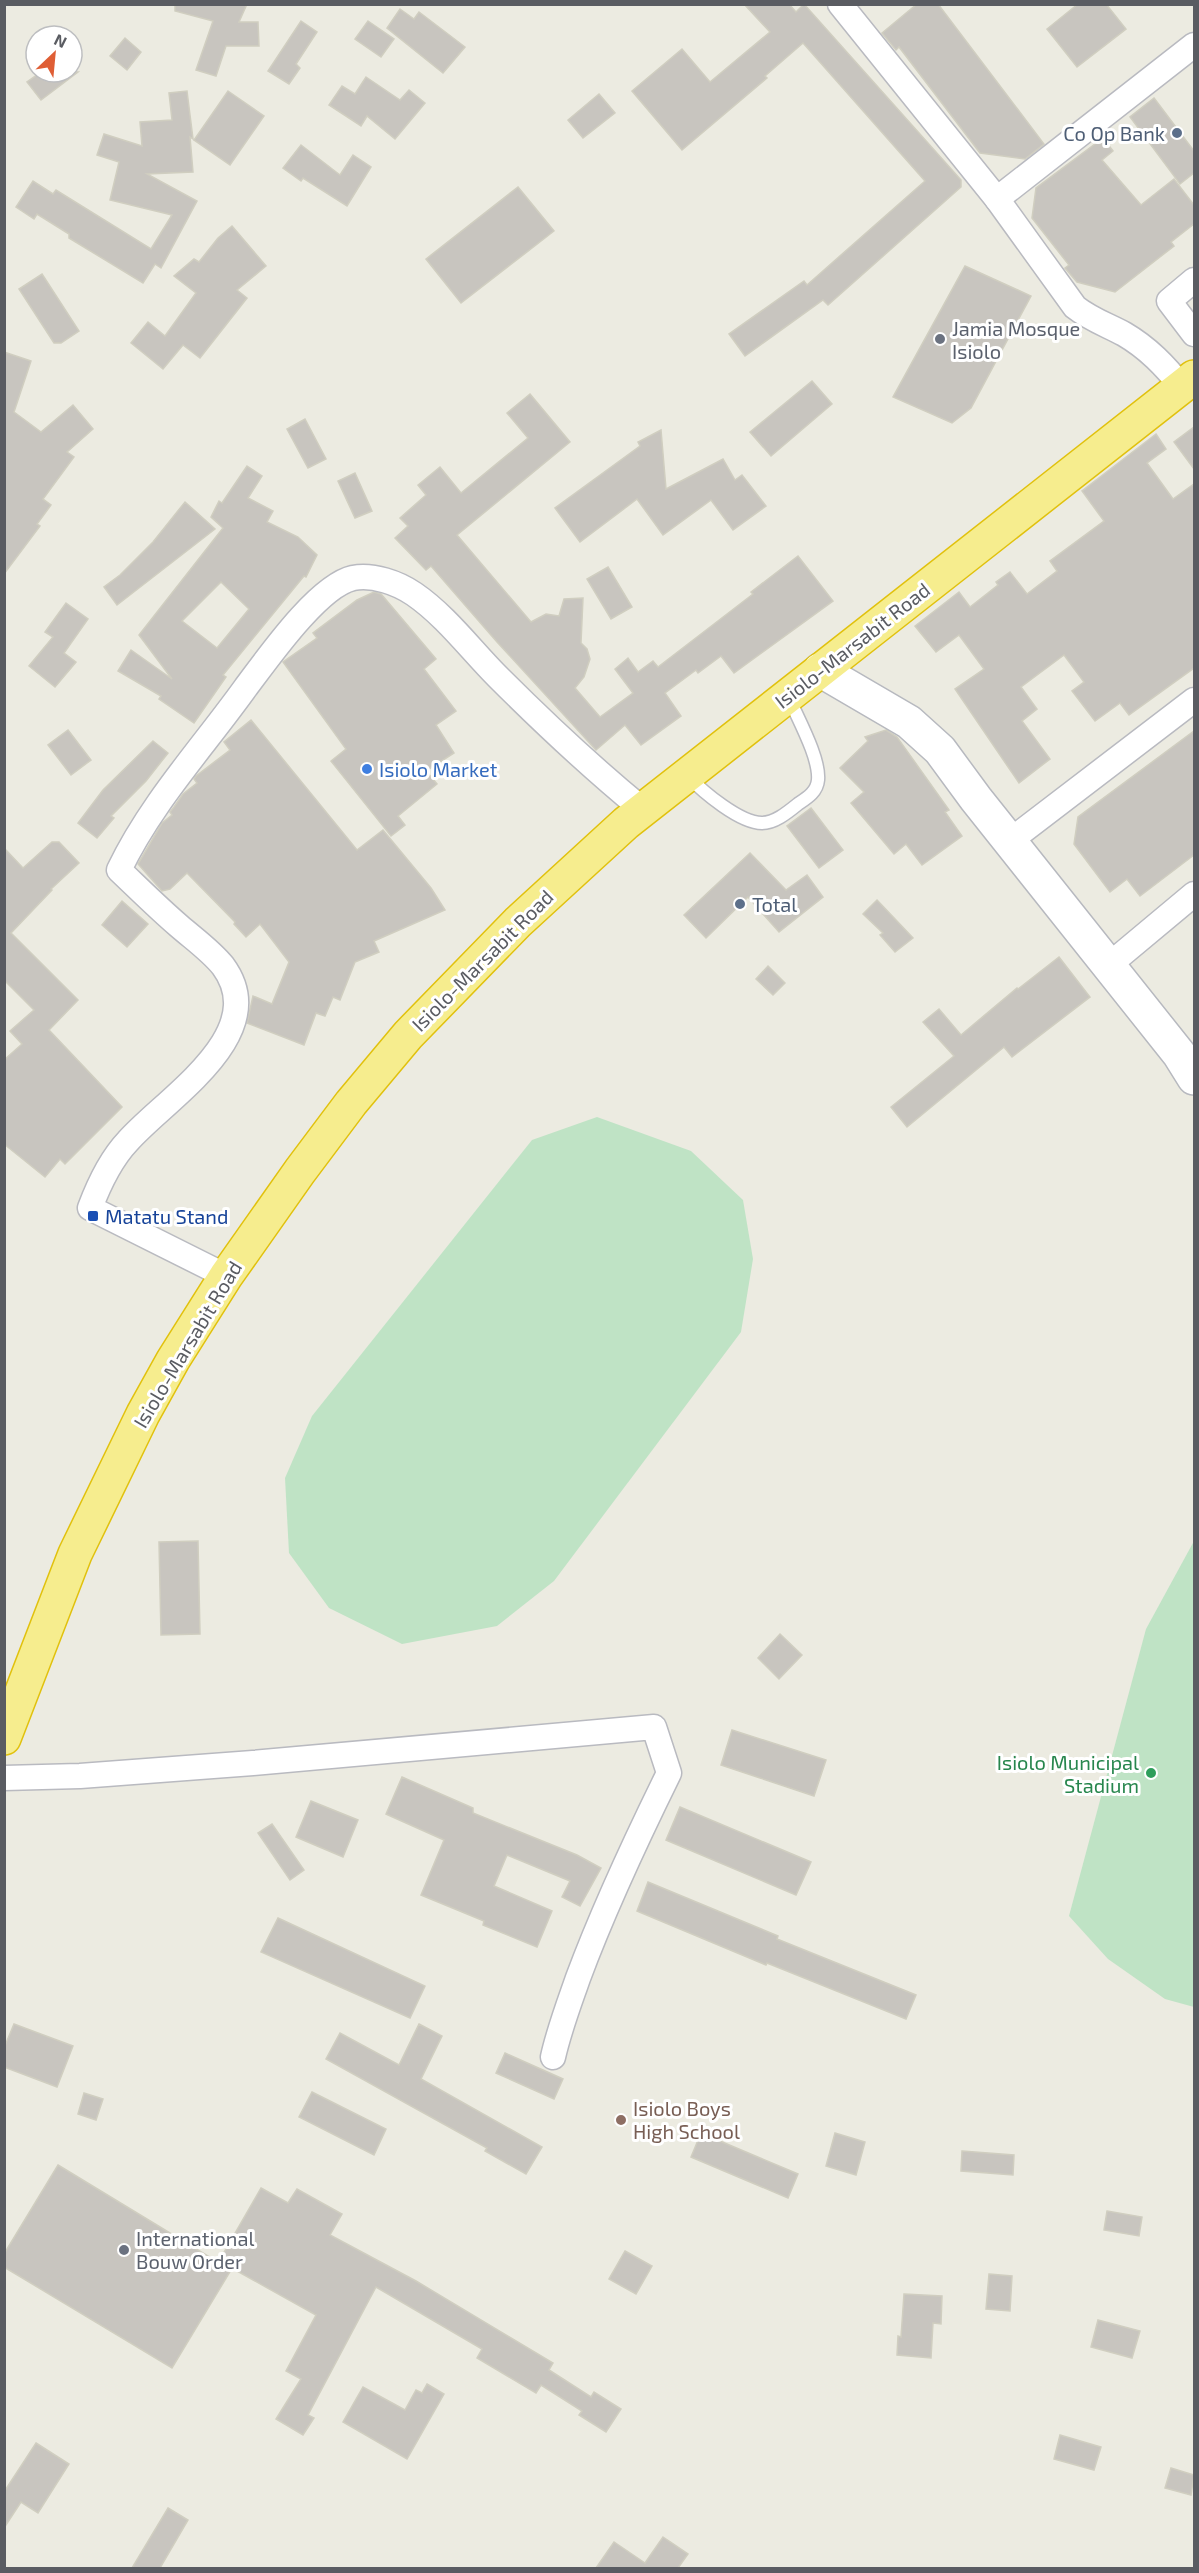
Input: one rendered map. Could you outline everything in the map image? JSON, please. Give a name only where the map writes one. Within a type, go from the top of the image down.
[{"type":"highway","name":"Isiolo-Marsabit Road","points":[[4,1737],[45,1625],[75,1554],[143,1414],[194,1323],[351,1103],[408,1035],[518,922],[642,809],[1188,382]]},
{"type":"street","points":[[840,4],[997,199],[1075,307],[1086,316],[1143,346],[1188,382]]},
{"type":"street","points":[[997,199],[1194,45]]},
{"type":"street","points":[[1194,280],[1169,301],[1194,334]]},
{"type":"street","points":[[226,1276],[90,1208],[106,1172],[126,1142],[199,1075],[214,1057],[224,1041],[236,1008],[237,994],[223,966],[119,870],[135,838],[160,800],[292,628],[328,593],[352,578],[365,577],[397,585],[428,606],[587,762],[642,809]]},
{"type":"street","points":[[820,670],[899,715],[930,740],[1179,1054],[1194,1078]]},
{"type":"street","points":[[1011,840],[1194,700]]},
{"type":"street","points":[[1109,965],[1194,894]]},
{"type":"street","points":[[4,1778],[80,1776],[253,1763],[654,1727],[669,1773],[616,1883],[565,2013],[553,2057]]},
{"type":"lane","points":[[686,774],[705,794],[731,811],[758,823],[771,821],[806,799],[816,788],[817,771],[788,695]]},
{"type":"green space","points":[[597,1117],[691,1151],[743,1200],[753,1259],[741,1332],[554,1581],[497,1626],[402,1644],[329,1608],[289,1553],[285,1478],[312,1416],[532,1140]]},
{"type":"green space","name":"Isiolo Municipal Stadium","points":[[1194,1541],[1194,2007],[1165,1999],[1108,1959],[1069,1916],[1146,1629]]},
{"type":"building","points":[[175,4],[247,4],[239,22],[258,22],[259,46],[226,46],[216,76],[196,70],[213,21],[175,11]]},
{"type":"building","points":[[744,4],[789,4],[796,12],[804,4],[961,180],[961,187],[828,305],[823,300],[745,356],[729,334],[804,281],[807,285],[925,181],[803,43],[765,76],[767,78],[682,150],[632,91],[682,49],[710,82],[770,32]]},
{"type":"building","points":[[917,4],[938,4],[1044,144],[1025,159],[980,153],[899,47],[896,50],[882,33]]},
{"type":"building","points":[[1078,4],[1106,4],[1126,29],[1077,67],[1047,29]]},
{"type":"building","points":[[400,9],[414,19],[419,12],[465,47],[443,73],[387,28]]},
{"type":"building","points":[[301,21],[317,32],[296,64],[300,68],[289,84],[268,71]]},
{"type":"building","points":[[368,21],[394,39],[381,57],[355,39]]},
{"type":"building","points":[[125,38],[141,52],[127,70],[110,56]]},
{"type":"building","points":[[366,77],[400,100],[409,90],[425,103],[395,139],[367,116],[361,126],[329,105],[342,86],[355,94]]},
{"type":"building","points":[[29,84],[62,84],[41,100]]},
{"type":"building","points":[[187,91],[193,139],[190,137],[193,172],[147,174],[197,201],[161,268],[155,264],[143,283],[69,238],[69,234],[37,214],[34,219],[16,207],[33,181],[53,194],[56,190],[151,249],[172,215],[110,200],[119,162],[97,155],[104,134],[142,146],[140,122],[172,120],[169,93]]},
{"type":"building","points":[[228,91],[264,116],[230,165],[194,140]]},
{"type":"building","points":[[599,94],[615,113],[583,138],[568,120]]},
{"type":"building","points":[[1154,98],[1194,151],[1194,173],[1180,184],[1130,117]]},
{"type":"building","points":[[1103,138],[1113,151],[1102,160],[1141,205],[1174,179],[1194,205],[1194,224],[1171,242],[1174,246],[1115,292],[1077,282],[1065,268],[1069,265],[1032,218],[1036,188]]},
{"type":"building","points":[[301,145],[340,175],[353,155],[371,167],[347,206],[303,178],[301,181],[283,168]]},
{"type":"building","points":[[518,187],[554,231],[461,303],[426,259]]},
{"type":"building","points":[[232,226],[266,266],[237,290],[247,298],[200,358],[183,345],[163,369],[131,343],[148,322],[165,336],[196,293],[174,276],[194,259],[199,262],[218,238]]},
{"type":"building","points":[[965,266],[1031,296],[971,408],[952,423],[893,397]]},
{"type":"building","points":[[42,274],[79,331],[61,343],[54,343],[19,289]]},
{"type":"building","points":[[4,352],[31,361],[14,412],[41,432],[73,405],[93,429],[67,452],[74,457],[43,499],[51,505],[37,524],[40,526],[4,574]]},
{"type":"building","points":[[812,381],[832,404],[771,456],[750,432]]},
{"type":"building","points":[[530,394],[570,442],[457,535],[531,622],[546,614],[559,616],[564,599],[583,598],[581,643],[587,649],[590,659],[584,677],[575,688],[600,717],[633,693],[615,669],[628,658],[638,672],[653,661],[658,667],[753,594],[751,592],[798,556],[833,601],[734,673],[721,656],[698,673],[696,670],[665,693],[681,716],[641,745],[625,725],[596,750],[431,566],[426,570],[395,538],[408,526],[400,518],[426,495],[418,485],[440,467],[461,493],[528,438],[507,413]]},
{"type":"building","points":[[305,419],[326,459],[308,468],[287,429]]},
{"type":"building","points":[[1194,427],[1194,469],[1174,442]]},
{"type":"building","points":[[661,430],[666,489],[723,459],[735,480],[742,475],[766,506],[733,530],[711,500],[663,535],[637,499],[580,542],[555,508],[640,446],[638,442]]},
{"type":"building","points":[[1156,434],[1166,449],[1147,463],[1173,499],[1194,484],[1194,668],[1129,715],[1120,703],[1095,721],[1072,691],[1084,682],[1064,655],[1021,687],[1037,709],[1022,721],[1050,759],[1019,783],[955,689],[984,669],[959,635],[936,652],[915,626],[959,592],[970,607],[998,585],[996,582],[1010,572],[1027,594],[1057,571],[1050,561],[1104,521],[1082,491]]},
{"type":"building","points":[[247,466],[262,476],[248,498],[273,511],[267,522],[298,537],[317,555],[306,577],[304,576],[223,675],[226,677],[194,723],[159,699],[161,696],[118,671],[131,650],[172,679],[139,635],[223,528],[211,517],[219,501],[222,503]],"holes":[[[221,582],[249,609],[217,648],[182,621]]]},
{"type":"building","points":[[355,473],[372,511],[355,518],[338,481]]},
{"type":"building","points":[[185,502],[215,529],[117,605],[104,587],[120,575],[153,542]]},
{"type":"building","points":[[608,567],[632,607],[611,619],[587,579]]},
{"type":"building","points":[[374,592],[381,594],[436,659],[424,669],[456,711],[436,725],[454,753],[426,771],[437,784],[398,816],[405,825],[391,836],[331,761],[346,749],[283,662],[317,638],[313,633],[357,600]]},
{"type":"building","points":[[66,603],[88,619],[64,653],[76,662],[55,687],[29,666],[53,637],[45,632]]},
{"type":"building","points":[[251,720],[357,850],[383,830],[431,888],[445,910],[374,941],[379,952],[355,962],[340,1000],[333,997],[325,1016],[316,1013],[304,1045],[247,1023],[253,996],[272,1004],[289,962],[260,924],[246,937],[234,924],[235,922],[187,873],[170,889],[162,891],[138,864],[162,823],[172,815],[170,812],[183,794],[197,783],[194,779],[196,776],[230,750],[224,742]]},
{"type":"building","points":[[68,730],[91,760],[71,775],[48,745]]},
{"type":"building","points":[[886,730],[897,737],[949,810],[945,812],[962,836],[922,865],[906,844],[894,854],[851,803],[864,792],[840,768],[868,741],[865,737]]},
{"type":"building","points":[[1194,731],[1194,855],[1140,896],[1127,879],[1110,892],[1074,844],[1078,817]]},
{"type":"building","points":[[153,741],[168,753],[146,781],[111,816],[114,818],[97,838],[78,823],[103,790]]},
{"type":"building","points":[[811,808],[843,850],[819,868],[787,826]]},
{"type":"building","points":[[52,842],[59,842],[79,863],[51,889],[11,933],[78,1000],[49,1030],[122,1107],[65,1164],[60,1159],[45,1177],[4,1144],[4,1060],[22,1044],[10,1031],[34,1010],[4,980],[4,848],[23,868]]},
{"type":"building","points":[[750,853],[786,890],[807,875],[823,897],[779,932],[748,897],[706,938],[684,915]]},
{"type":"building","points":[[877,900],[913,938],[895,952],[880,935],[883,933],[863,914]]},
{"type":"building","points":[[122,901],[148,924],[127,947],[102,925]]},
{"type":"building","points":[[1059,957],[1090,997],[1012,1057],[1004,1047],[907,1127],[891,1107],[954,1056],[923,1022],[939,1009],[961,1035],[1017,988]]},
{"type":"building","points":[[768,966],[785,983],[773,995],[756,979]]},
{"type":"building","points":[[198,1541],[200,1634],[161,1635],[159,1542]]},
{"type":"building","points":[[780,1634],[802,1655],[779,1679],[758,1658]]},
{"type":"building","points":[[732,1730],[826,1760],[814,1796],[721,1765]]},
{"type":"building","points":[[402,1777],[473,1808],[473,1813],[577,1855],[601,1868],[580,1906],[562,1897],[570,1881],[507,1855],[494,1886],[552,1911],[537,1947],[483,1925],[484,1921],[421,1895],[444,1840],[386,1814]]},
{"type":"building","points":[[311,1801],[358,1820],[343,1857],[296,1837]]},
{"type":"building","points":[[680,1807],[811,1862],[796,1895],[666,1840]]},
{"type":"building","points":[[272,1824],[304,1870],[290,1880],[258,1833]]},
{"type":"building","points":[[648,1882],[778,1936],[777,1939],[916,1995],[906,2019],[767,1963],[766,1965],[637,1911]]},
{"type":"building","points":[[278,1918],[425,1986],[410,2018],[261,1952]]},
{"type":"building","points":[[14,2024],[73,2046],[57,2087],[4,2067],[4,2048]]},
{"type":"building","points":[[419,2024],[442,2036],[421,2079],[542,2147],[526,2174],[485,2151],[487,2148],[326,2059],[340,2033],[399,2065]]},
{"type":"building","points":[[505,2053],[563,2079],[554,2099],[496,2073]]},
{"type":"building","points":[[312,2092],[386,2129],[374,2155],[299,2117]]},
{"type":"building","points":[[84,2093],[103,2099],[96,2120],[78,2114]]},
{"type":"building","points":[[701,2133],[798,2174],[788,2198],[691,2157]]},
{"type":"building","points":[[835,2133],[865,2142],[856,2175],[826,2166]]},
{"type":"building","points":[[962,2151],[1014,2155],[1013,2175],[961,2171]]},
{"type":"building","points":[[58,2165],[231,2270],[172,2368],[4,2267],[4,2254]]},
{"type":"building","points":[[261,2188],[288,2203],[297,2189],[342,2214],[330,2235],[416,2281],[553,2363],[549,2370],[591,2397],[594,2392],[621,2409],[606,2432],[579,2415],[582,2411],[541,2385],[536,2393],[477,2358],[482,2349],[376,2287],[308,2415],[314,2418],[303,2435],[276,2419],[301,2379],[286,2371],[316,2315],[219,2261]]},
{"type":"building","points":[[1107,2211],[1142,2217],[1139,2236],[1104,2230]]},
{"type":"building","points":[[625,2251],[652,2266],[636,2294],[609,2279]]},
{"type":"building","points":[[989,2274],[1012,2276],[1010,2311],[986,2309]]},
{"type":"building","points":[[904,2294],[942,2296],[941,2324],[933,2323],[931,2358],[897,2355],[898,2336],[901,2337]]},
{"type":"building","points":[[1098,2320],[1140,2331],[1132,2358],[1091,2347]]},
{"type":"building","points":[[427,2384],[444,2394],[407,2459],[343,2422],[363,2387],[405,2410],[416,2390],[422,2393]]},
{"type":"building","points":[[1060,2435],[1101,2447],[1094,2470],[1054,2459]]},
{"type":"building","points":[[36,2443],[69,2464],[38,2513],[21,2502],[4,2528],[4,2492]]},
{"type":"building","points":[[1171,2468],[1194,2475],[1191,2495],[1165,2488]]},
{"type":"building","points":[[168,2508],[188,2520],[160,2568],[132,2568]]},
{"type":"building","points":[[663,2537],[688,2554],[678,2568],[596,2568],[614,2542],[645,2563]]},
{"type":"place","name":"Co Op Bank","points":[[1177,133]]},
{"type":"place","name":"Jamia Mosque Isiolo","points":[[940,339]]},
{"type":"place","name":"Isiolo Market","points":[[367,769]]},
{"type":"place","name":"Total","points":[[740,904]]},
{"type":"place","name":"Matatu Stand","points":[[93,1216]]},
{"type":"place","name":"Isiolo Municipal Stadium","points":[[1151,1773]]},
{"type":"place","name":"Isiolo Boys High School","points":[[621,2120]]},
{"type":"place","name":"International Bouw Order","points":[[124,2250]]}]
